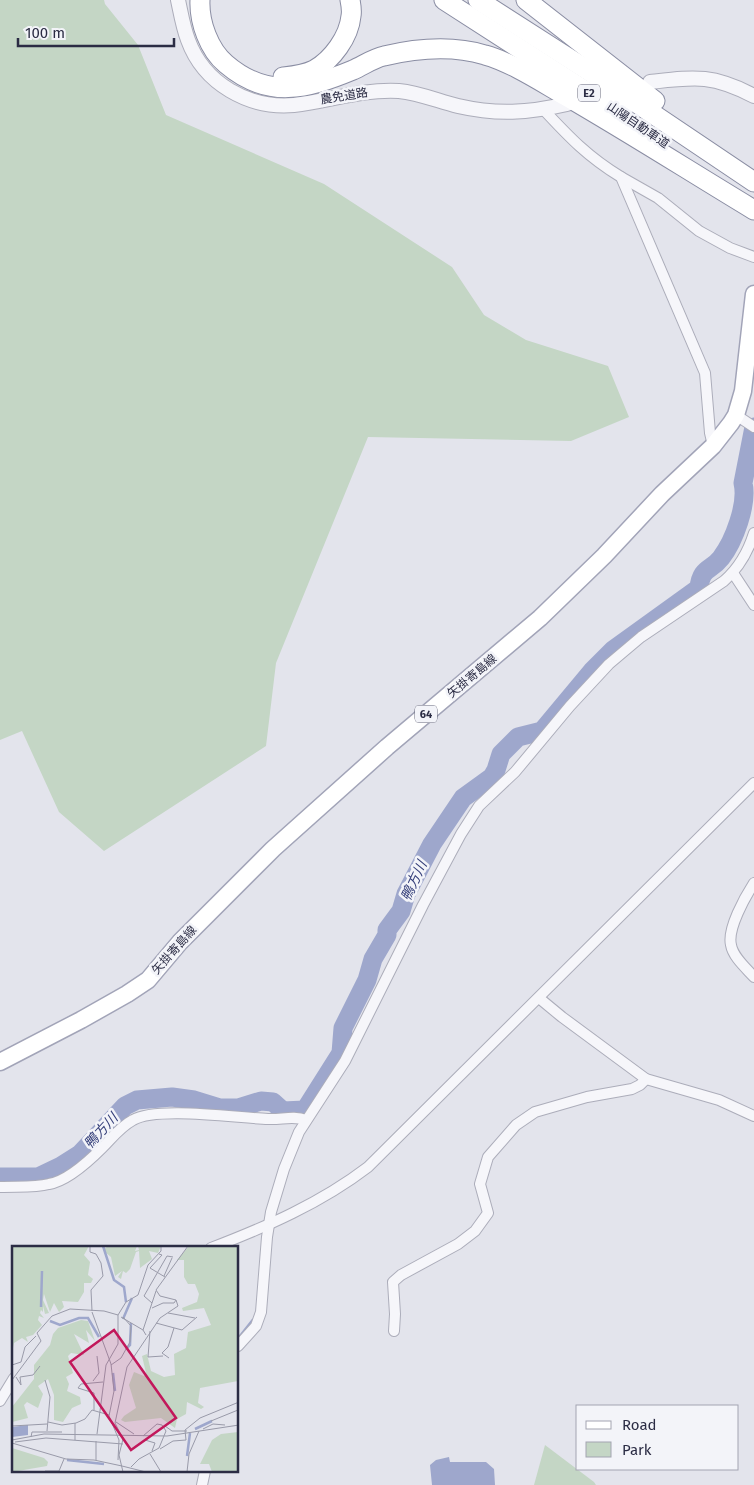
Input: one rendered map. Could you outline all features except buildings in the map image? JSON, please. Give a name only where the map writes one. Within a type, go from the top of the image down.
[{"type":"highway","points":[[200,0],[205,31],[218,57],[239,75],[255,83],[276,88],[295,88],[317,84],[382,56],[431,48],[457,48],[487,55],[525,73],[626,130],[731,192],[754,210]]},
{"type":"highway","points":[[211,0],[211,7],[218,30],[229,50],[244,65],[259,72],[278,77],[297,76],[314,70],[330,57],[344,39],[351,16],[350,0]]},
{"type":"highway","name":"山陽自動車道","points":[[444,0],[535,58],[731,192],[754,205]]},
{"type":"highway","name":"山陽自動車道","points":[[478,0],[703,146],[754,182]]},
{"type":"highway","points":[[526,0],[665,109],[703,146]]},
{"type":"main road","name":"矢掛寄島線","points":[[0,1062],[119,998],[148,980],[180,942],[268,854],[387,747],[540,618],[604,556],[662,494],[713,446],[746,422],[743,391],[754,294]]},
{"type":"street","name":"農免道路","points":[[178,0],[188,42],[199,61],[213,78],[230,91],[250,101],[272,105],[294,105],[360,92],[384,90],[425,96],[456,106],[487,112],[515,112],[567,104]]},
{"type":"street","points":[[650,82],[688,78],[719,80],[754,96]]},
{"type":"street","points":[[543,109],[579,147],[603,166],[658,198],[699,231],[730,248],[754,257]]},
{"type":"street","points":[[621,176],[705,372],[710,433],[713,446]]},
{"type":"street","points":[[239,1345],[256,1326],[261,1312],[264,1226],[302,1118],[346,1061],[427,897],[461,834],[479,806],[515,772],[570,706],[610,664],[641,637],[733,573],[742,560],[754,533]]},
{"type":"street","points":[[733,573],[754,605]]},
{"type":"street","points":[[216,1246],[317,1201],[368,1167],[754,783]]},
{"type":"street","points":[[754,883],[736,917],[730,944],[734,954],[754,977]]},
{"type":"street","points":[[538,998],[646,1079],[719,1100],[754,1116]]},
{"type":"street","points":[[394,1331],[393,1282],[401,1275],[458,1244],[475,1232],[488,1213],[480,1184],[488,1157],[516,1126],[535,1112],[587,1097],[632,1089],[646,1079]]},
{"type":"street","points":[[0,1187],[50,1184],[74,1172],[100,1150],[121,1128],[132,1120],[144,1115],[169,1113],[271,1120],[302,1118]]},
{"type":"street","points":[[0,1401],[12,1381]]},
{"type":"street","points":[[202,1485],[205,1472]]},
{"type":"green space","points":[[0,0],[104,0],[105,4],[138,45],[166,115],[324,184],[452,267],[484,315],[526,340],[608,366],[629,417],[571,441],[368,437],[276,663],[266,746],[104,851],[59,812],[22,731],[0,740]]},
{"type":"green space","points":[[545,1445],[596,1485],[534,1485]]},
{"type":"water","points":[[449,1457],[450,1462],[486,1462],[494,1469],[495,1485],[432,1485],[430,1465],[436,1460]]},
{"type":"waterway","name":"鴨方川","points":[[0,1177],[38,1177],[61,1166],[80,1154],[125,1106],[137,1100],[172,1097],[194,1100],[220,1108],[238,1108],[261,1101],[273,1102],[283,1111],[305,1110],[341,1053],[343,1028],[367,980],[373,959],[387,935],[387,930],[401,911],[406,894],[432,844],[463,798],[492,777],[501,754],[518,737],[542,731],[592,671],[613,650],[699,588],[704,573],[726,551],[742,511],[744,501],[743,483],[754,427]]},
{"type":"waterway","name":"鴨方川","points":[[302,1117],[305,1110]]},
{"type":"waterway","points":[[239,1338],[253,1320]]}]
